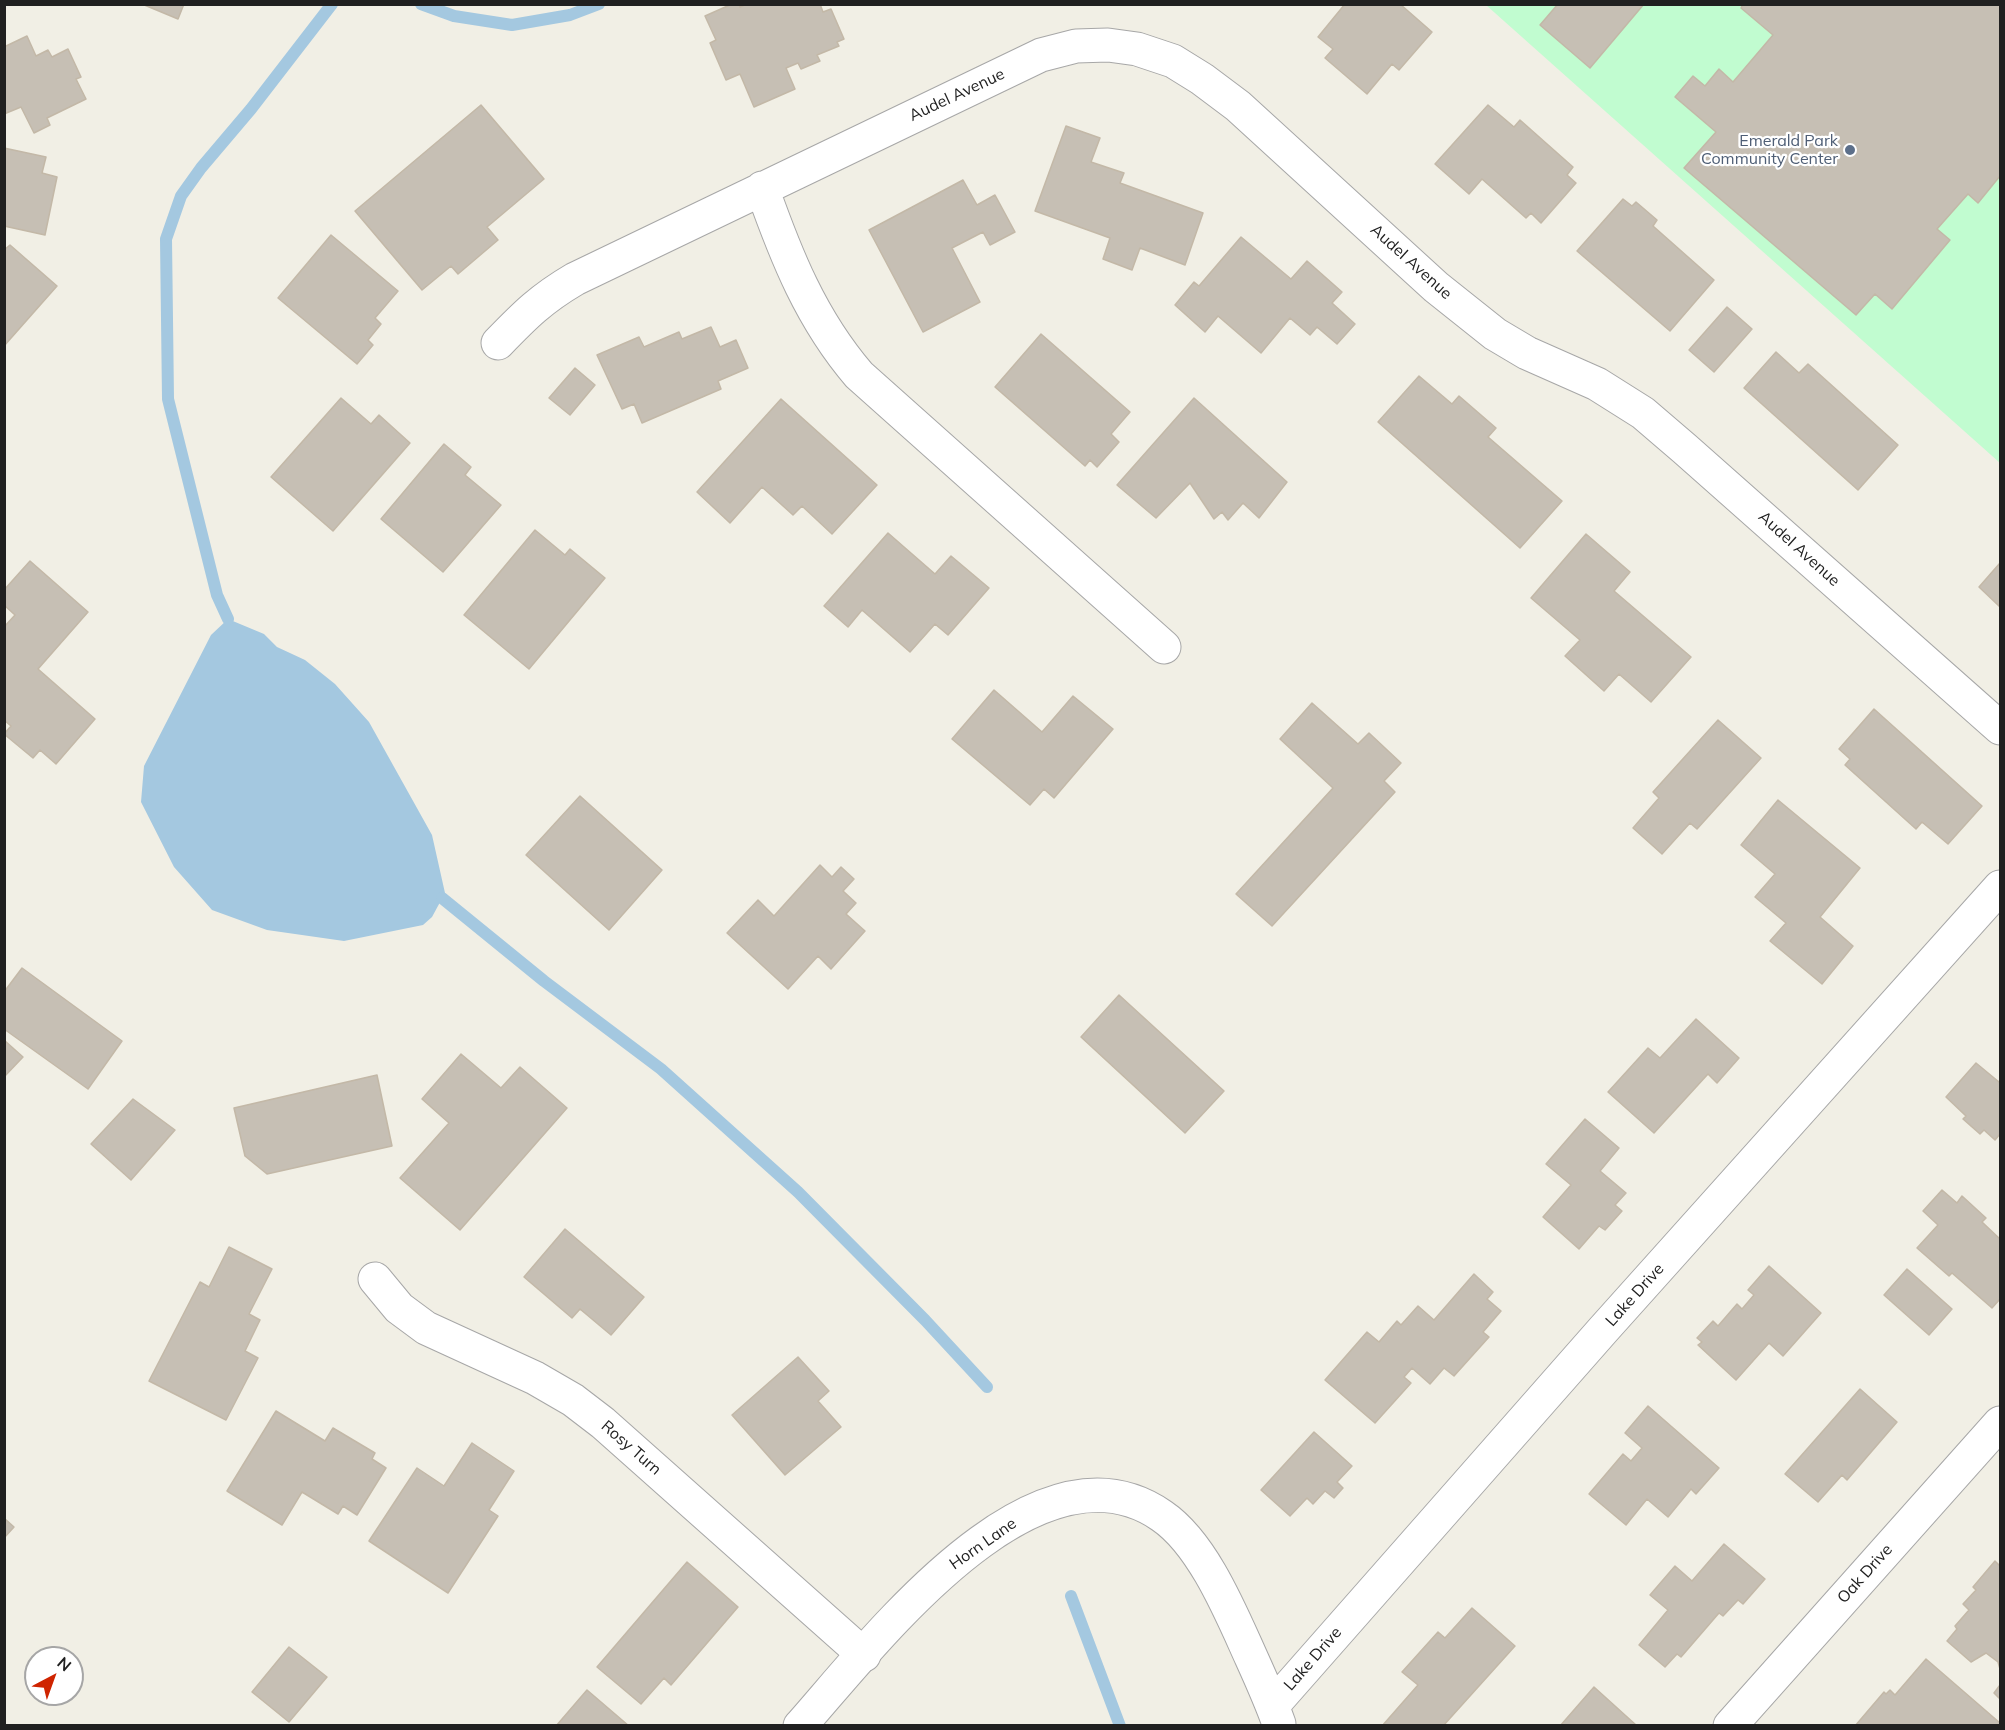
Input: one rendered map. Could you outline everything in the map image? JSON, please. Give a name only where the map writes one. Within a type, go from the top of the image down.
[{"type":"street","name":"Audel Avenue","points":[[498,343],[530,309],[558,289],[762,188],[1041,55],[1076,46],[1108,45],[1137,49],[1173,61],[1238,106],[1436,287],[1495,334],[1527,353],[1597,384],[1642,413],[2001,728]]},
{"type":"street","points":[[762,188],[784,250],[802,288],[838,352],[858,375],[1164,647]]},
{"type":"street","name":"Lake Drive","points":[[1276,1715],[1603,1330],[2001,887]]},
{"type":"street","name":"Rosy Turn","points":[[375,1279],[399,1308],[426,1328],[535,1378],[573,1400],[603,1423],[864,1655]]},
{"type":"street","name":"Oak Drive","points":[[1730,1725],[2001,1423]]},
{"type":"street","name":"Horn Lane","points":[[800,1725],[931,1582],[974,1546],[1005,1525],[1051,1504],[1077,1496],[1099,1495],[1124,1499],[1146,1507],[1162,1516],[1176,1528],[1213,1578],[1239,1630],[1276,1715]]},
{"type":"green space","points":[[1486,5],[2000,5],[2000,463]]},
{"type":"water","points":[[228,619],[264,634],[277,647],[305,660],[335,684],[369,722],[432,835],[445,893],[432,917],[423,925],[344,941],[267,930],[212,910],[174,867],[141,802],[144,766],[211,635]]},
{"type":"building","points":[[142,4],[184,4],[178,19]]},
{"type":"building","points":[[732,4],[739,4],[740,7],[747,4],[820,4],[823,12],[831,9],[844,39],[837,42],[839,46],[817,55],[820,61],[801,69],[798,63],[786,68],[795,89],[754,107],[740,74],[726,80],[710,43],[716,40],[705,16]]},
{"type":"building","points":[[1345,4],[1400,4],[1432,32],[1399,70],[1392,64],[1367,94],[1325,58],[1333,49],[1318,37]]},
{"type":"building","points":[[1558,4],[1644,4],[1590,68],[1540,25]]},
{"type":"building","name":"Emerald Park Community Center","points":[[1743,4],[2000,4],[2000,176],[1978,203],[1968,194],[1937,229],[1950,240],[1892,309],[1875,294],[1856,315],[1684,168],[1716,132],[1675,97],[1693,76],[1705,86],[1719,69],[1733,82],[1773,35],[1741,8]]},
{"type":"building","points":[[27,36],[36,56],[48,50],[52,57],[68,49],[81,77],[76,79],[86,99],[47,118],[50,125],[34,133],[21,107],[4,114],[4,47]]},
{"type":"building","points":[[481,105],[544,179],[487,227],[498,240],[458,274],[451,266],[422,290],[355,211]]},
{"type":"building","points":[[1488,105],[1514,127],[1520,120],[1573,167],[1567,175],[1576,183],[1541,223],[1531,213],[1526,218],[1482,179],[1469,194],[1435,164]]},
{"type":"building","points":[[1066,126],[1100,138],[1091,162],[1124,173],[1120,183],[1203,213],[1185,265],[1140,248],[1132,270],[1103,259],[1110,238],[1035,211]]},
{"type":"building","points":[[4,148],[46,157],[42,173],[57,177],[45,235],[4,226]]},
{"type":"building","points":[[963,180],[977,205],[995,195],[1015,232],[990,245],[983,232],[952,248],[980,302],[923,332],[869,230]]},
{"type":"building","points":[[1623,199],[1632,206],[1636,202],[1657,220],[1653,226],[1714,280],[1670,331],[1577,251]]},
{"type":"building","points":[[331,235],[398,291],[375,318],[381,324],[368,340],[373,345],[357,364],[278,298]]},
{"type":"building","points":[[1241,237],[1291,279],[1307,261],[1342,292],[1332,303],[1355,324],[1337,344],[1317,327],[1310,335],[1290,318],[1261,353],[1218,316],[1205,332],[1175,305],[1194,282],[1199,286]]},
{"type":"building","points":[[10,245],[57,286],[4,346],[4,250]]},
{"type":"building","points":[[1727,307],[1752,329],[1714,372],[1689,350]]},
{"type":"building","points":[[711,327],[720,347],[736,340],[748,368],[718,381],[721,389],[642,423],[634,404],[622,409],[597,355],[639,337],[644,347],[679,332],[682,339]]},
{"type":"building","points":[[1041,334],[1130,412],[1111,434],[1119,442],[1097,467],[1090,460],[1085,466],[995,387]]},
{"type":"building","points":[[1776,352],[1799,373],[1808,364],[1898,445],[1858,490],[1744,388]]},
{"type":"building","points":[[575,368],[595,385],[570,415],[549,398]]},
{"type":"building","points":[[1419,376],[1452,404],[1459,396],[1496,428],[1488,437],[1562,501],[1520,548],[1378,422]]},
{"type":"building","points":[[341,398],[371,424],[379,415],[410,443],[333,531],[271,477]]},
{"type":"building","points":[[1194,398],[1287,482],[1259,518],[1243,503],[1228,520],[1222,512],[1214,519],[1190,483],[1156,518],[1117,485]]},
{"type":"building","points":[[781,399],[877,485],[832,534],[802,506],[793,515],[762,487],[730,523],[697,492]]},
{"type":"building","points":[[444,444],[471,467],[465,475],[501,505],[443,572],[381,519]]},
{"type":"building","points":[[535,530],[565,555],[570,549],[605,578],[529,669],[464,615]]},
{"type":"building","points":[[888,533],[935,574],[951,556],[989,588],[948,635],[935,624],[910,652],[862,610],[848,627],[824,606]]},
{"type":"building","points":[[1586,534],[1630,572],[1614,591],[1691,657],[1651,702],[1619,674],[1604,691],[1565,656],[1580,640],[1531,598]]},
{"type":"building","points":[[30,561],[88,612],[38,669],[95,719],[56,764],[40,750],[33,758],[4,734],[11,726],[4,720],[4,627],[15,615],[4,605],[4,590]]},
{"type":"building","points":[[2000,563],[2000,607],[1979,587]]},
{"type":"building","points":[[994,690],[1042,732],[1073,696],[1113,729],[1054,798],[1044,789],[1030,805],[952,739]]},
{"type":"building","points":[[1312,703],[1358,744],[1369,733],[1401,763],[1384,781],[1395,792],[1272,926],[1236,894],[1333,788],[1280,739]]},
{"type":"building","points":[[1874,709],[1982,806],[1948,844],[1922,822],[1916,829],[1845,765],[1850,759],[1839,749]]},
{"type":"building","points":[[1718,720],[1761,758],[1697,829],[1690,823],[1662,854],[1633,828],[1659,798],[1653,792]]},
{"type":"building","points":[[580,796],[662,870],[609,930],[526,855]]},
{"type":"building","points":[[1778,800],[1860,868],[1820,917],[1853,946],[1822,984],[1770,941],[1786,923],[1755,897],[1775,874],[1741,845]]},
{"type":"building","points":[[820,865],[832,877],[841,867],[854,879],[843,891],[856,903],[846,914],[865,931],[831,969],[818,956],[788,989],[727,933],[758,900],[774,916]]},
{"type":"building","points":[[22,968],[122,1041],[88,1089],[4,1029],[4,992]]},
{"type":"building","points":[[1119,995],[1224,1091],[1185,1133],[1081,1037]]},
{"type":"building","points":[[1696,1019],[1739,1058],[1717,1083],[1708,1074],[1654,1133],[1608,1092],[1648,1048],[1660,1058]]},
{"type":"building","points":[[4,1040],[23,1057],[4,1077]]},
{"type":"building","points":[[461,1054],[501,1088],[520,1067],[567,1108],[460,1230],[400,1178],[449,1123],[422,1099]]},
{"type":"building","points":[[1976,1063],[1999,1082],[2000,1080],[2000,1134],[1995,1140],[1984,1130],[1980,1134],[1963,1119],[1966,1116],[1946,1097]]},
{"type":"building","points":[[377,1075],[392,1146],[267,1174],[245,1156],[234,1108]]},
{"type":"building","points":[[133,1099],[175,1130],[131,1180],[91,1144]]},
{"type":"building","points":[[1585,1119],[1619,1148],[1600,1171],[1626,1193],[1615,1205],[1622,1211],[1605,1230],[1599,1226],[1579,1249],[1543,1217],[1571,1185],[1546,1164]]},
{"type":"building","points":[[1942,1190],[1957,1203],[1962,1196],[1986,1218],[1982,1222],[2000,1239],[2000,1299],[1992,1308],[1952,1273],[1949,1276],[1917,1248],[1938,1225],[1923,1211]]},
{"type":"building","points":[[565,1229],[644,1297],[611,1335],[580,1309],[572,1318],[524,1277]]},
{"type":"building","points":[[229,1247],[272,1269],[249,1314],[260,1320],[245,1351],[258,1358],[226,1420],[149,1381],[200,1282],[209,1287]]},
{"type":"building","points":[[1769,1266],[1821,1313],[1783,1356],[1769,1343],[1736,1380],[1698,1345],[1702,1342],[1697,1338],[1713,1321],[1718,1326],[1737,1304],[1742,1309],[1754,1295],[1748,1290]]},
{"type":"building","points":[[1907,1269],[1952,1309],[1929,1335],[1884,1295]]},
{"type":"building","points":[[1474,1274],[1493,1292],[1487,1299],[1501,1311],[1483,1332],[1489,1337],[1454,1376],[1444,1368],[1430,1384],[1412,1368],[1404,1377],[1411,1383],[1375,1423],[1325,1380],[1367,1332],[1379,1342],[1397,1321],[1401,1325],[1418,1306],[1434,1320]]},
{"type":"building","points":[[798,1357],[829,1391],[818,1401],[841,1427],[785,1475],[732,1415]]},
{"type":"building","points":[[1860,1389],[1897,1422],[1847,1480],[1842,1475],[1818,1502],[1785,1474]]},
{"type":"building","points":[[1648,1406],[1719,1468],[1696,1494],[1691,1489],[1668,1517],[1647,1499],[1626,1525],[1589,1494],[1623,1454],[1631,1461],[1642,1448],[1625,1433]]},
{"type":"building","points":[[276,1411],[325,1441],[333,1428],[375,1453],[372,1459],[386,1468],[357,1515],[343,1506],[338,1514],[302,1492],[282,1525],[227,1491]]},
{"type":"building","points":[[1314,1432],[1352,1466],[1337,1482],[1343,1488],[1334,1498],[1325,1491],[1313,1504],[1307,1498],[1290,1516],[1261,1490]]},
{"type":"building","points":[[472,1443],[514,1471],[489,1510],[498,1516],[448,1593],[369,1541],[417,1468],[444,1486]]},
{"type":"building","points":[[4,1518],[14,1527],[4,1538]]},
{"type":"building","points":[[1724,1544],[1765,1579],[1743,1604],[1738,1600],[1723,1616],[1719,1613],[1681,1657],[1677,1654],[1665,1667],[1639,1645],[1668,1610],[1650,1595],[1675,1566],[1692,1581]]},
{"type":"building","points":[[1995,1561],[2000,1566],[2000,1669],[1998,1662],[1986,1653],[1971,1662],[1947,1641],[1957,1629],[1955,1626],[1969,1610],[1963,1604],[1976,1590],[1973,1587]]},
{"type":"building","points":[[687,1562],[738,1607],[671,1685],[664,1678],[641,1704],[597,1667]]},
{"type":"building","points":[[1472,1608],[1515,1646],[1443,1726],[1382,1726],[1418,1685],[1402,1672],[1438,1632],[1445,1638]]},
{"type":"building","points":[[289,1647],[327,1677],[289,1722],[252,1692]]},
{"type":"building","points":[[1926,1659],[2000,1723],[2000,1726],[1855,1726],[1884,1692],[1886,1694],[1890,1690],[1895,1695]]},
{"type":"building","points":[[2000,1685],[2000,1699],[1994,1693]]},
{"type":"building","points":[[1594,1687],[1636,1725],[1560,1726]]},
{"type":"building","points":[[587,1690],[629,1726],[556,1726]]},
{"type":"waterway","points":[[228,619],[217,595],[168,399],[166,239],[181,196],[332,4]]},
{"type":"waterway","points":[[421,4],[454,16],[512,25],[570,15],[599,4]]},
{"type":"waterway","points":[[442,898],[544,981],[661,1069],[798,1192],[925,1320],[987,1387]]},
{"type":"waterway","points":[[1071,1596],[1120,1726]]},
{"type":"place","name":"Emerald Park Community Center","points":[[1850,150]]}]
